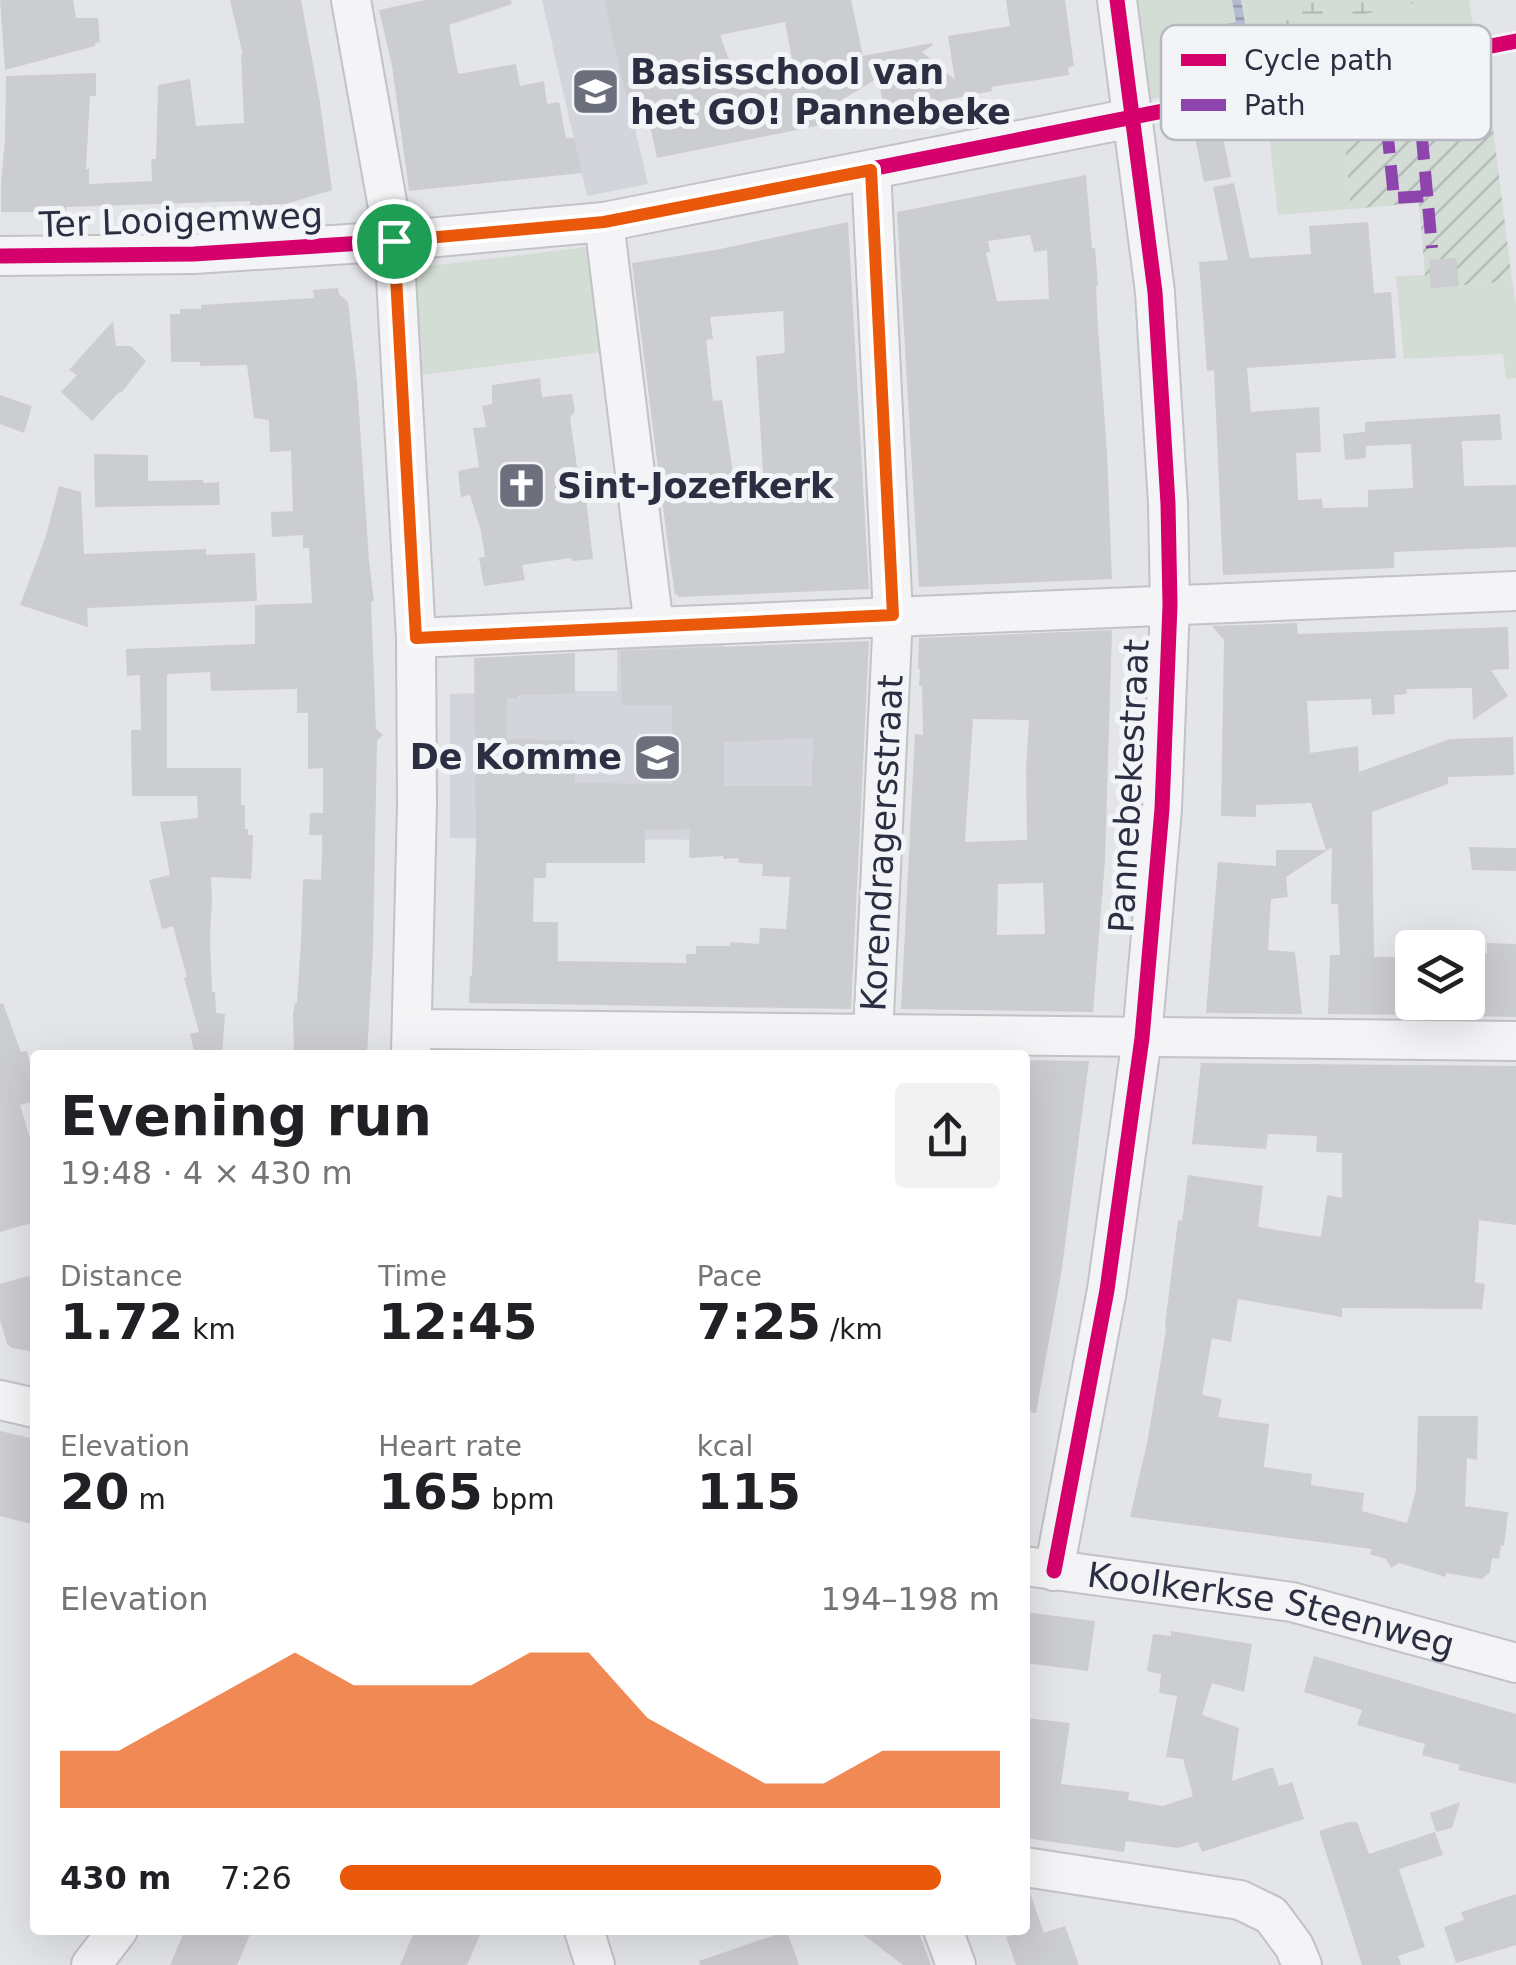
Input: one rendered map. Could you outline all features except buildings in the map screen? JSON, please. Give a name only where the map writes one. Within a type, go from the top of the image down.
[{"type":"street","points":[[351,0],[394,241],[416,638],[417,804],[411,1042],[873,1036],[1516,1041]]},
{"type":"street","name":"Pannebekestraat","points":[[1040,1569],[1106,1290],[1142,1038],[1162,809],[1170,605],[1168,504],[1155,292],[1117,0]]},
{"type":"street","name":"Ter Looigemweg","points":[[0,256],[194,254],[604,222],[1132,118]]},
{"type":"street","name":"Korendragersstraat","points":[[871,170],[893,615],[873,1036]]},
{"type":"street","points":[[604,222],[654,627]]},
{"type":"street","points":[[416,638],[1516,591]]},
{"type":"street","points":[[0,1400],[30,1407]]},
{"type":"street","name":"Koolkerkse Steenweg","points":[[1040,1569],[1292,1602],[1516,1662]]},
{"type":"street","points":[[1030,1868],[1240,1900],[1271,1915],[1294,1946],[1302,1965]]},
{"type":"street","points":[[91,1965],[114,1935]]},
{"type":"street","points":[[586,1935],[595,1965]]},
{"type":"street","points":[[945,1935],[956,1965]]},
{"type":"shaded area","name":"Basisschool van het GO! Pannebeke","points":[[542,0],[604,0],[648,184],[587,196]]},
{"type":"shaded area","name":"De Komme","points":[[723,645],[724,727],[865,723],[859,846],[735,840],[450,838],[450,694],[504,698],[617,691],[617,649]]},
{"type":"green space","points":[[1136,0],[1469,0],[1473,25],[1161,25],[1161,98],[1149,100]]},
{"type":"green space","points":[[1275,0],[1416,3],[1313,25],[1276,25]]},
{"type":"green space","points":[[1491,111],[1512,281],[1426,288],[1419,203],[1351,209],[1345,140],[1491,140]]},
{"type":"green space","points":[[1269,140],[1345,140],[1351,209],[1278,215]]},
{"type":"green space","points":[[595,246],[609,351],[422,375],[414,268]]},
{"type":"green space","points":[[1425,275],[1427,288],[1512,281],[1516,304],[1516,378],[1506,379],[1503,354],[1404,359],[1396,276]]},
{"type":"water","points":[[1232,0],[1241,0],[1245,25],[1223,25],[1236,22]]},
{"type":"marked path","points":[[1388,140],[1394,198],[1427,196]]},
{"type":"marked path","points":[[1422,140],[1432,248]]},
{"type":"cycle path","points":[[1054,1571],[1107,1290],[1142,1038],[1162,809],[1170,605],[1168,504],[1155,292],[1117,0]]},
{"type":"cycle path","points":[[1491,46],[1516,41]]},
{"type":"cycle path","points":[[0,256],[194,254],[604,222],[1161,111]]},
{"type":"place","name":"Basisschool van het GO! Pannebeke","points":[[595,92]]},
{"type":"place","name":"Sint-Jozefkerk","points":[[522,486]]},
{"type":"place","name":"De Komme","points":[[657,757]]},
{"type":"route","points":[[871,170],[893,615],[416,638],[394,241],[604,222],[871,170]]}]
